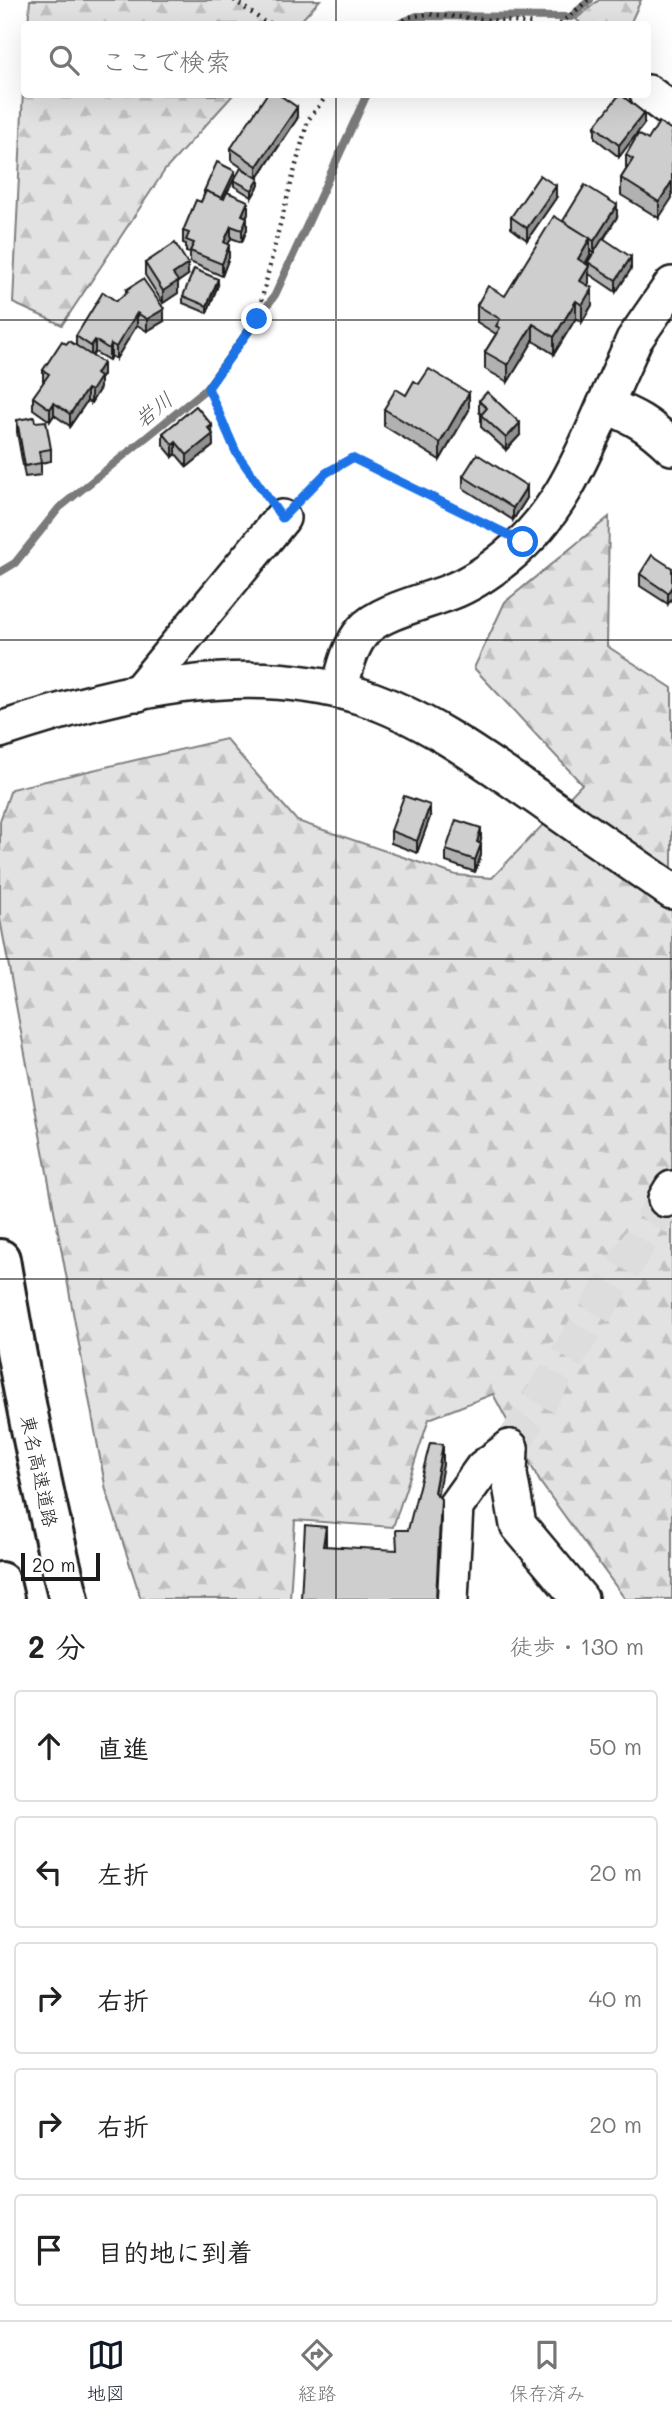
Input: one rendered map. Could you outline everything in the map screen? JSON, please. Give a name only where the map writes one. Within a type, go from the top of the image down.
[{"type":"highway","name":"東名高速道路","points":[[0,1259],[45,1498],[69,1599]]},
{"type":"highway","points":[[0,1582],[4,1599]]},
{"type":"street","points":[[651,95],[672,111]]},
{"type":"street","points":[[339,690],[351,652],[364,630],[381,617],[453,591],[472,581],[523,542],[563,495],[634,340],[672,285]]},
{"type":"street","points":[[605,405],[637,418],[672,447]]},
{"type":"street","points":[[138,693],[282,518]]},
{"type":"street","points":[[0,730],[138,693],[201,681],[257,679],[300,682],[339,690],[377,702],[422,724],[492,766],[672,891]]},
{"type":"street","points":[[450,1599],[455,1507],[483,1468],[510,1448],[509,1474],[518,1525],[580,1599]]},
{"type":"path","points":[[234,0],[263,21]]},
{"type":"path","points":[[564,21],[588,0]]},
{"type":"path","points":[[403,21],[409,17],[427,14],[503,21]]},
{"type":"path","points":[[325,98],[308,120],[276,236],[257,319],[208,388],[236,452],[282,518],[326,473],[352,458],[523,542]]},
{"type":"green space","points":[[30,0],[320,0],[301,21],[28,21]]},
{"type":"green space","points":[[599,0],[641,0],[631,21],[576,19]]},
{"type":"green space","points":[[23,98],[230,98],[165,170],[62,325],[13,303]]},
{"type":"green space","points":[[609,517],[607,646],[672,688],[672,1599],[625,1599],[540,1482],[493,1394],[429,1419],[393,1527],[295,1520],[290,1599],[141,1599],[106,1490],[0,919],[0,821],[11,789],[226,739],[297,821],[456,875],[492,878],[582,784],[474,668],[505,602]]},
{"type":"building","points":[[264,98],[284,98],[297,107],[257,166],[231,148]]},
{"type":"building","points":[[617,98],[625,98],[644,113],[619,145],[595,126]]},
{"type":"building","points":[[659,122],[672,130],[672,181],[659,202],[621,178],[633,159],[626,155],[638,134],[648,140]]},
{"type":"building","points":[[217,162],[235,171],[222,198],[204,191]]},
{"type":"building","points":[[241,168],[259,179],[252,190],[234,180]]},
{"type":"building","points":[[540,175],[556,186],[527,228],[511,217]]},
{"type":"building","points":[[585,185],[617,205],[594,241],[563,221]]},
{"type":"building","points":[[206,191],[224,199],[227,192],[248,201],[242,215],[247,217],[242,230],[231,226],[224,242],[229,245],[222,264],[190,251],[194,243],[186,240],[189,233],[183,231],[196,200],[201,202]]},
{"type":"building","points":[[554,216],[590,238],[578,259],[589,266],[580,281],[592,288],[582,305],[576,301],[554,337],[533,324],[508,365],[485,352],[500,328],[496,326],[500,319],[477,305],[488,286],[505,296]]},
{"type":"building","points":[[603,238],[631,257],[616,280],[588,262]]},
{"type":"building","points":[[175,243],[188,264],[173,274],[178,281],[163,291],[145,263]]},
{"type":"building","points":[[194,269],[218,279],[207,306],[183,296]]},
{"type":"building","points":[[143,279],[164,309],[147,319],[137,313],[116,347],[111,344],[109,349],[95,340],[91,346],[76,336],[103,292],[116,301],[128,292],[126,290]]},
{"type":"building","points":[[62,341],[66,344],[69,341],[103,363],[96,374],[100,377],[91,391],[87,389],[70,414],[54,403],[50,409],[33,397],[49,374],[43,370]]},
{"type":"building","points":[[429,369],[469,393],[440,443],[384,409],[396,389],[406,395],[414,381],[419,384]]},
{"type":"building","points":[[487,392],[520,423],[506,438],[481,415],[487,408],[479,401]]},
{"type":"building","points":[[196,406],[212,425],[208,428],[213,434],[187,455],[176,442],[173,445],[163,433]]},
{"type":"building","points":[[34,417],[35,422],[46,421],[51,449],[39,451],[41,463],[25,466],[17,420]]},
{"type":"building","points":[[477,454],[527,486],[513,508],[463,476]]},
{"type":"building","points":[[652,555],[672,568],[672,586],[668,593],[640,574]]},
{"type":"building","points":[[404,796],[430,805],[417,841],[391,831]]},
{"type":"building","points":[[456,820],[481,828],[477,842],[481,844],[475,860],[446,850]]},
{"type":"building","points":[[430,1443],[443,1444],[434,1492],[441,1499],[436,1599],[301,1599],[305,1525],[326,1527],[323,1546],[397,1550],[396,1530],[408,1530]]},
{"type":"waterway","name":"岩川","points":[[406,21],[417,16],[571,17],[590,0]]},
{"type":"waterway","name":"岩川","points":[[0,572],[15,563],[59,508],[206,389],[275,295],[365,98]]},
{"type":"tunnel","points":[[510,1448],[666,1199]]},
{"type":"route","points":[[257,319],[208,388],[236,452],[282,518],[326,473],[352,458],[523,542]]}]
